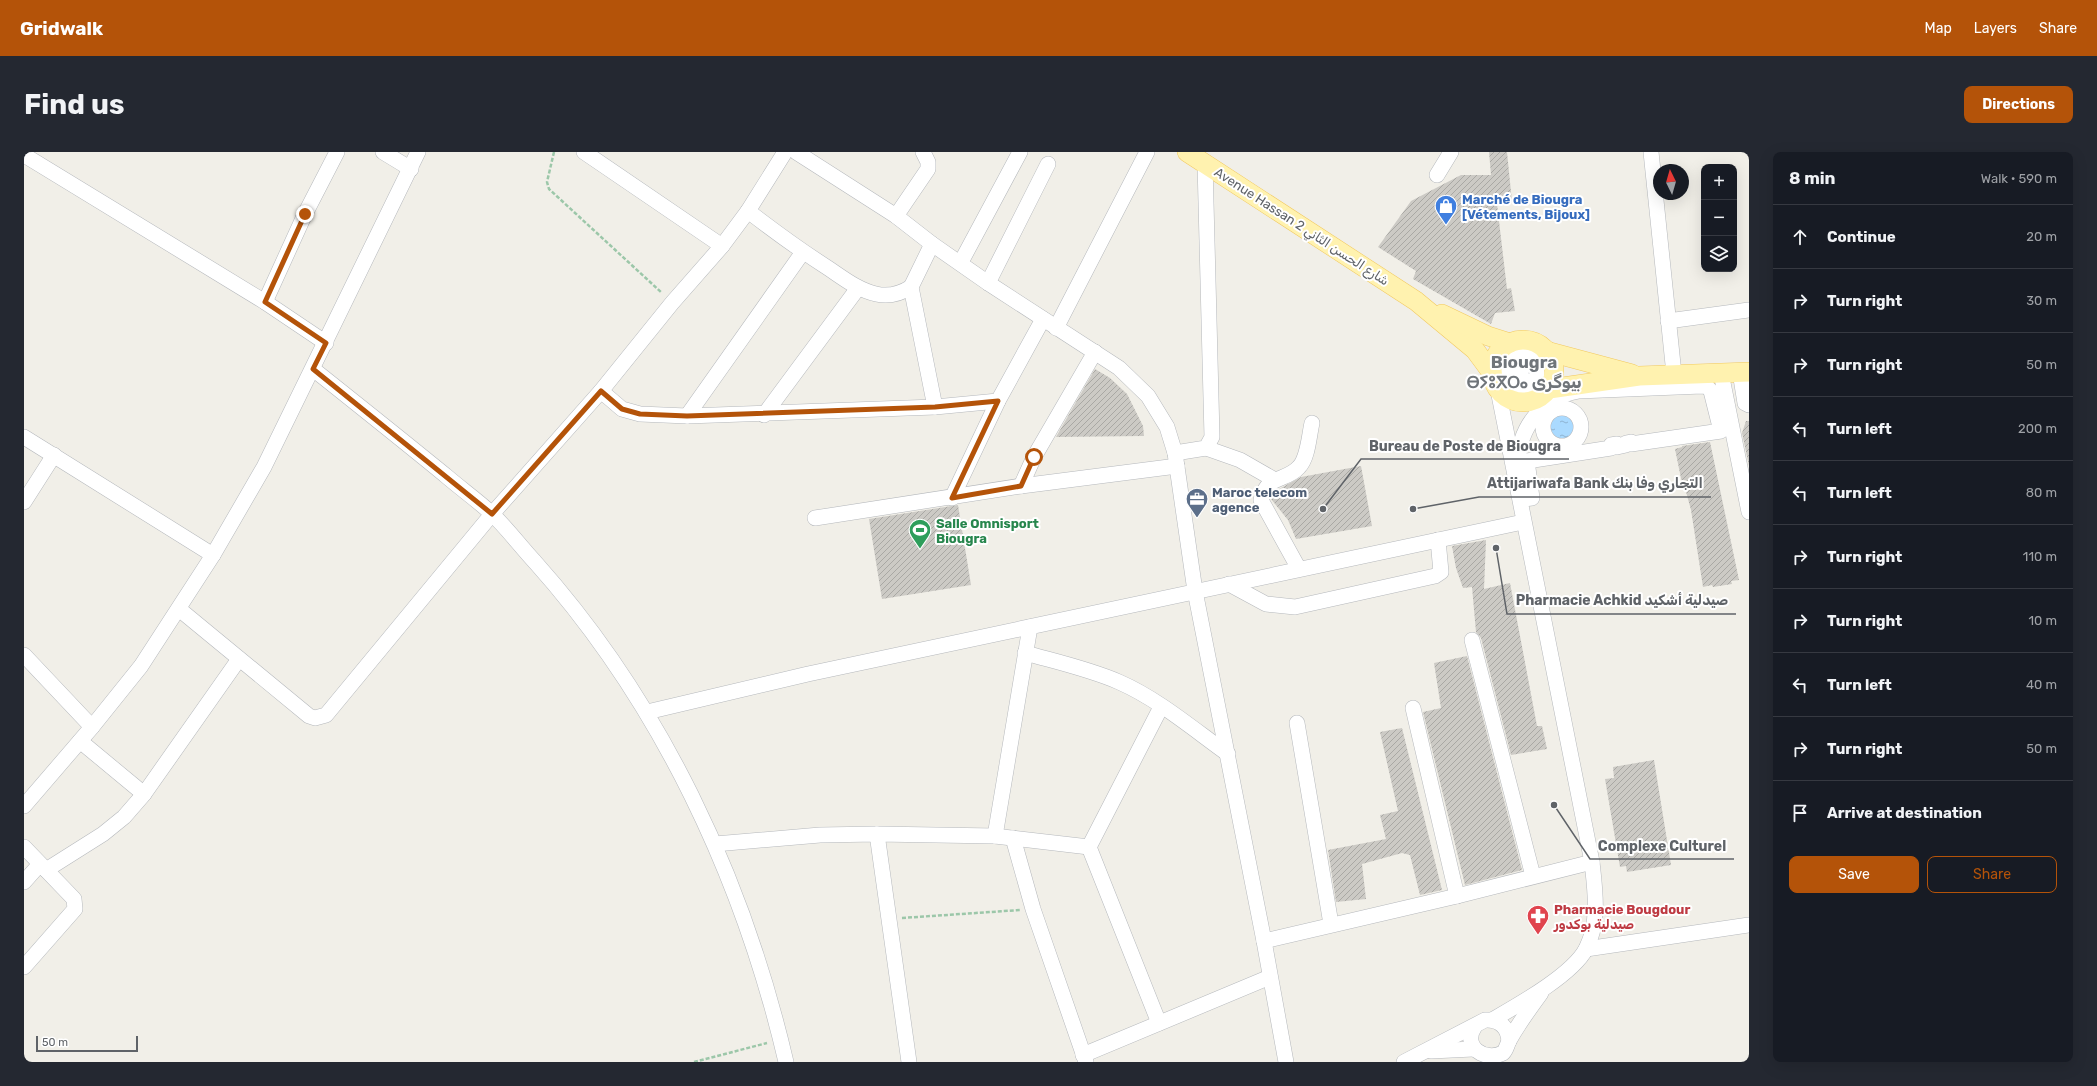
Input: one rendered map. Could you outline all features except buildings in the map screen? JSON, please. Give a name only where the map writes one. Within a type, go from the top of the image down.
[{"type":"main road","name":"Avenue Hassan 2 شارع الحسن الثاني","points":[[1187,152],[1416,301]]},
{"type":"main road","points":[[1416,301],[1488,336],[1510,343],[1530,341],[1546,350],[1639,376]]},
{"type":"main road","points":[[1416,301],[1475,350],[1495,382],[1513,401],[1531,402],[1538,399],[1549,389],[1555,370],[1546,350]]},
{"type":"main road","points":[[1495,382],[1496,355],[1502,348],[1510,343]]},
{"type":"main road","points":[[1549,389],[1639,376],[1745,372]]},
{"type":"street","points":[[265,302],[305,214],[337,152]]},
{"type":"street","points":[[383,152],[411,169]]},
{"type":"street","points":[[24,806],[92,727],[141,666],[213,555],[264,467],[326,343],[418,152]]},
{"type":"street","points":[[584,152],[722,246]]},
{"type":"street","points":[[179,609],[309,716],[315,718],[326,715],[492,514],[601,391],[672,303],[722,246],[748,211],[785,152]]},
{"type":"street","points":[[796,152],[896,216],[932,244],[961,262],[988,283],[1119,368],[1148,396],[1167,427],[1176,460],[1195,591],[1228,754],[1286,1062]]},
{"type":"street","points":[[896,216],[928,169],[927,157],[923,152]]},
{"type":"street","points":[[961,262],[1020,152]]},
{"type":"street","points":[[1056,328],[1147,152]]},
{"type":"street","points":[[1437,176],[1451,152]]},
{"type":"street","points":[[1651,152],[1674,374]]},
{"type":"street","points":[[24,154],[265,302],[326,343]]},
{"type":"street","points":[[988,283],[1048,164]]},
{"type":"street","points":[[815,518],[952,498],[1176,460],[1206,448],[1212,437],[1205,164]]},
{"type":"street","points":[[748,211],[803,252],[858,288],[877,294],[890,295],[901,293],[910,287],[932,244]]},
{"type":"street","points":[[687,416],[803,252]]},
{"type":"street","points":[[910,287],[935,407]]},
{"type":"street","points":[[764,415],[858,288]]},
{"type":"street","points":[[1668,321],[1749,310]]},
{"type":"street","points":[[952,498],[998,401],[1043,318]]},
{"type":"street","points":[[1021,486],[1034,457],[1095,352]]},
{"type":"street","points":[[313,369],[492,514],[558,588],[608,653],[647,712],[697,805],[715,844],[754,946],[786,1062]]},
{"type":"street","points":[[1745,372],[1745,403],[1749,405]]},
{"type":"street","points":[[1721,373],[1749,512]]},
{"type":"street","points":[[1492,1020],[1542,990],[1571,965],[1586,949],[1592,928],[1596,901],[1592,862],[1495,382]]},
{"type":"street","points":[[1702,386],[1707,387],[1711,391],[1721,430],[1631,444],[1631,442],[1617,447],[1617,444],[1611,445],[1611,448],[1527,461],[1532,498],[1523,499],[1518,464],[1522,439],[1528,423],[1536,414],[1559,397],[1578,391],[1702,386]]},
{"type":"street","points":[[601,391],[622,409],[640,414],[687,416],[764,415],[935,407],[998,401]]},
{"type":"street","points":[[1512,463],[1531,402]]},
{"type":"street","points":[[1299,569],[1261,500],[1264,489],[1275,480],[1298,468],[1303,461],[1312,423]]},
{"type":"street","points":[[24,437],[213,555]]},
{"type":"street","points":[[1206,448],[1240,460],[1275,480]]},
{"type":"street","points":[[24,502],[54,456]]},
{"type":"street","points":[[647,712],[808,674],[1523,522]]},
{"type":"street","points":[[1229,584],[1266,604],[1296,607],[1435,576],[1441,572],[1438,540]]},
{"type":"street","points":[[995,836],[1030,627]]},
{"type":"street","points":[[1472,640],[1533,876]]},
{"type":"street","points":[[1026,653],[1082,669],[1119,682],[1144,695],[1228,754]]},
{"type":"street","points":[[24,655],[92,727]]},
{"type":"street","points":[[24,882],[43,867],[103,834],[124,817],[144,794],[239,659]]},
{"type":"street","points":[[1159,1024],[1089,847],[1161,707]]},
{"type":"street","points":[[1413,708],[1457,896]]},
{"type":"street","points":[[1296,722],[1331,924]]},
{"type":"street","points":[[80,741],[144,794]]},
{"type":"street","points":[[715,844],[820,835],[877,834],[995,836],[1089,847]]},
{"type":"street","points":[[877,834],[910,1062]]},
{"type":"street","points":[[1013,838],[1033,909],[1084,1059],[1159,1024],[1270,977]]},
{"type":"street","points":[[24,847],[74,899],[75,909],[24,967]]},
{"type":"street","points":[[1264,941],[1331,924],[1457,896],[1592,862]]},
{"type":"street","points":[[1586,949],[1749,925]]},
{"type":"street","points":[[1424,1052],[1493,1058],[1506,1052],[1542,990]]},
{"type":"street","points":[[1404,1062],[1485,1020],[1492,1020],[1503,1025],[1506,1030],[1506,1052]]},
{"type":"street","points":[[1475,1026],[1470,1037],[1479,1056]]},
{"type":"path","points":[[554,152],[546,182],[549,188],[672,303]]},
{"type":"path","points":[[889,919],[1033,909]]},
{"type":"path","points":[[694,1062],[781,1040]]},
{"type":"green space","points":[[1529,365],[1535,367],[1537,373],[1535,379],[1529,381],[1523,379],[1521,373],[1523,367]]},
{"type":"water","points":[[1558,408],[1566,408],[1576,413],[1580,420],[1580,434],[1576,441],[1566,446],[1558,446],[1548,441],[1546,438],[1543,431],[1543,423],[1548,413],[1551,411]]},
{"type":"place","name":"Marché de Biougra [Vétements, Bijoux]","points":[[1446,226]]},
{"type":"place","name":"Bureau de Poste de Biougra","points":[[1323,509]]},
{"type":"place","name":"Attijariwafa Bank التجاري وفا بنك","points":[[1413,509]]},
{"type":"place","name":"Maroc telecom agence","points":[[1197,518]]},
{"type":"place","name":"Pharmacie Achkid صيدلية أشكيد","points":[[1496,548]]},
{"type":"place","name":"Salle Omnisport Biougra","points":[[920,550]]},
{"type":"place","name":"Complexe Culturel","points":[[1554,805]]},
{"type":"place","name":"Pharmacie Bougdour صيدلية بوكدور","points":[[1538,936]]},
{"type":"district","name":"Biougra ⴱⵢⵓⴳⵔⴰ بيوگرى","points":[[1524,372]]},
{"type":"route","points":[[305,214],[265,302],[326,343],[313,369],[430,462],[492,514],[601,391],[622,409],[640,414],[687,416],[764,415],[935,407],[998,401],[952,498],[1021,486],[1034,457]]}]
